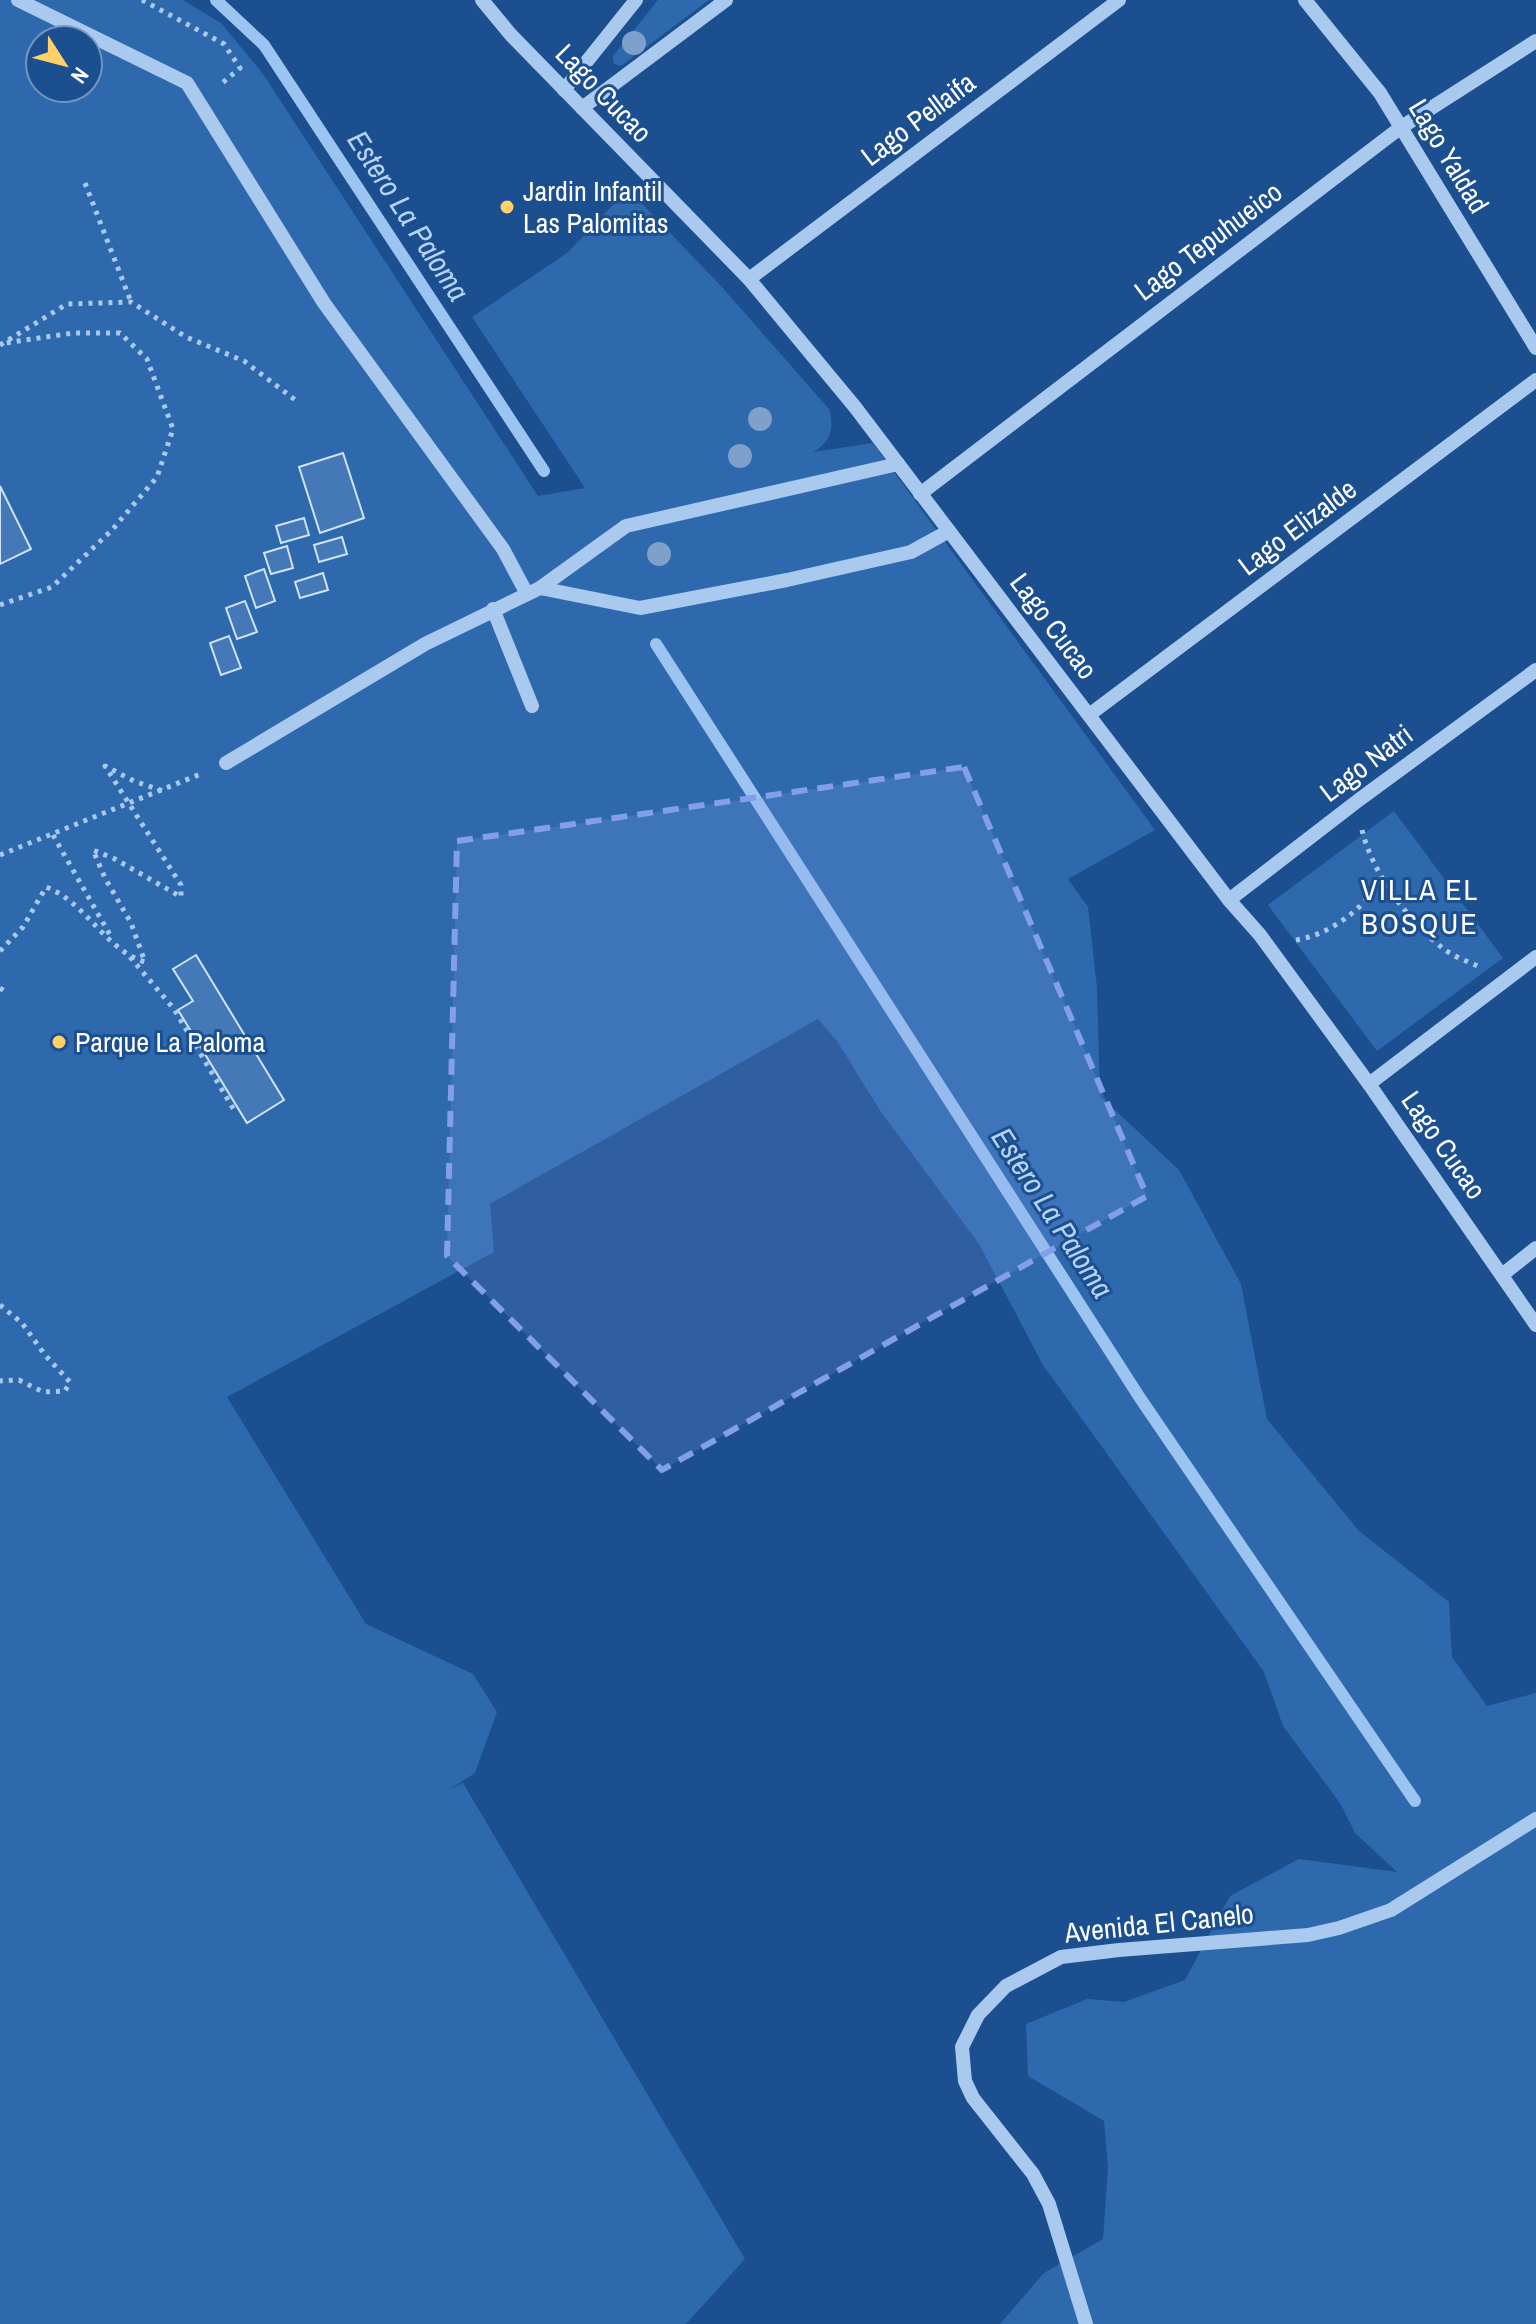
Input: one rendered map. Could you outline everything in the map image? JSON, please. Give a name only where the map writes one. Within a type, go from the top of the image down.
[{"type":"street","points":[[18,0],[187,83],[324,303],[534,591],[640,608],[911,552],[949,531]]},
{"type":"street","name":"Lago Cucao","points":[[482,0],[511,35],[749,279],[898,464],[1229,900],[1260,935],[1369,1084],[1536,1325]]},
{"type":"street","points":[[564,90],[636,0]]},
{"type":"street","points":[[582,108],[726,0]]},
{"type":"street","name":"Lago Pellaifa","points":[[749,279],[1119,0]]},
{"type":"street","name":"Lago Yaldad","points":[[1305,0],[1367,74],[1536,348]]},
{"type":"street","name":"Lago Tepuhueico","points":[[920,494],[1400,128],[1536,41]]},
{"type":"street","name":"Lago Elizalde","points":[[1089,715],[1536,380]]},
{"type":"street","points":[[226,763],[410,652],[534,591],[626,526],[898,464]]},
{"type":"street","points":[[493,609],[532,706]]},
{"type":"street","name":"Lago Natri","points":[[1229,900],[1536,670]]},
{"type":"street","points":[[1369,1084],[1536,957]]},
{"type":"street","points":[[1502,1275],[1536,1248]]},
{"type":"street","name":"Avenida El Canelo","points":[[1086,2324],[1049,2204],[1033,2174],[973,2098],[965,2081],[962,2047],[978,2015],[1006,1986],[1061,1957],[1308,1935],[1391,1910],[1536,1819]]},
{"type":"path","points":[[142,0],[224,44],[240,68],[199,103]]},
{"type":"path","points":[[85,183],[131,302]]},
{"type":"path","points":[[2,344],[67,304],[131,302],[186,337],[244,361],[298,402]]},
{"type":"path","points":[[0,605],[52,587],[112,530],[157,477],[173,429],[147,359],[120,333],[73,333],[2,344]]},
{"type":"path","points":[[0,855],[226,763]]},
{"type":"path","points":[[0,951],[23,927],[46,887],[63,893],[130,957],[145,962],[131,923],[93,850],[181,897],[181,885],[105,766],[163,791]]},
{"type":"path","points":[[1360,799],[1363,833],[1384,878],[1416,921],[1446,951],[1506,980]]},
{"type":"path","points":[[53,835],[109,933],[174,1009],[234,1110]]},
{"type":"path","points":[[1260,935],[1290,940],[1308,938],[1352,914],[1384,878]]},
{"type":"path","points":[[0,988],[6,992]]},
{"type":"path","points":[[0,1305],[22,1323],[70,1382],[65,1391],[43,1392],[19,1380],[0,1381]]},
{"type":"highlighted area","points":[[964,767],[1147,1196],[662,1470],[447,1256],[457,841]]},
{"type":"shaded area","points":[[0,0],[183,0],[221,23],[263,74],[538,496],[585,488],[472,317],[567,253],[628,189],[721,286],[829,409],[830,434],[824,444],[813,452],[873,443],[1155,830],[1068,879],[1088,907],[1097,988],[1100,1096],[1179,1170],[1241,1284],[1267,1419],[1359,1531],[1449,1602],[1452,1657],[1487,1706],[1536,1693],[1536,2324],[1000,2324],[1044,2273],[1103,2239],[1108,2169],[1104,2121],[1028,2076],[1026,2024],[1087,1999],[1124,2002],[1185,1980],[1230,1896],[1299,1859],[1397,1872],[1355,1833],[1340,1803],[1283,1726],[1264,1672],[1043,1365],[979,1244],[881,1112],[837,1041],[818,1019],[490,1204],[494,1252],[227,1397],[366,1624],[473,1674],[497,1712],[475,1773],[450,1789],[463,1783],[745,2259],[686,2324],[0,2324]]},
{"type":"shaded area","points":[[658,0],[709,0],[621,66],[614,64],[613,56]]},
{"type":"shaded area","points":[[1394,811],[1503,958],[1377,1051],[1268,905]]},
{"type":"building","points":[[343,453],[364,518],[320,533],[299,467]]},
{"type":"building","points":[[0,486],[31,549],[0,564]]},
{"type":"building","points":[[304,518],[309,535],[281,543],[276,526]]},
{"type":"building","points":[[342,537],[347,554],[319,562],[314,545]]},
{"type":"building","points":[[287,546],[293,568],[271,574],[264,553]]},
{"type":"building","points":[[264,569],[275,601],[256,608],[245,576]]},
{"type":"building","points":[[323,573],[328,590],[300,598],[295,582]]},
{"type":"building","points":[[245,601],[257,632],[237,639],[226,608]]},
{"type":"building","points":[[229,636],[241,668],[221,675],[210,643]]},
{"type":"building","points":[[196,955],[284,1100],[247,1123],[178,1010],[193,1001],[173,969]]},
{"type":"waterway","name":"Estero La Paloma","points":[[216,0],[264,45],[544,471]]},
{"type":"waterway","name":"Estero La Paloma","points":[[656,644],[1140,1398],[1415,1801]]},
{"type":"place","name":"Jardin Infantil Las Palomitas","points":[[507,207]]},
{"type":"place","name":"Parque La Paloma","points":[[59,1042]]},
{"type":"district","name":"VILLA EL BOSQUE","points":[[1420,907]]}]
